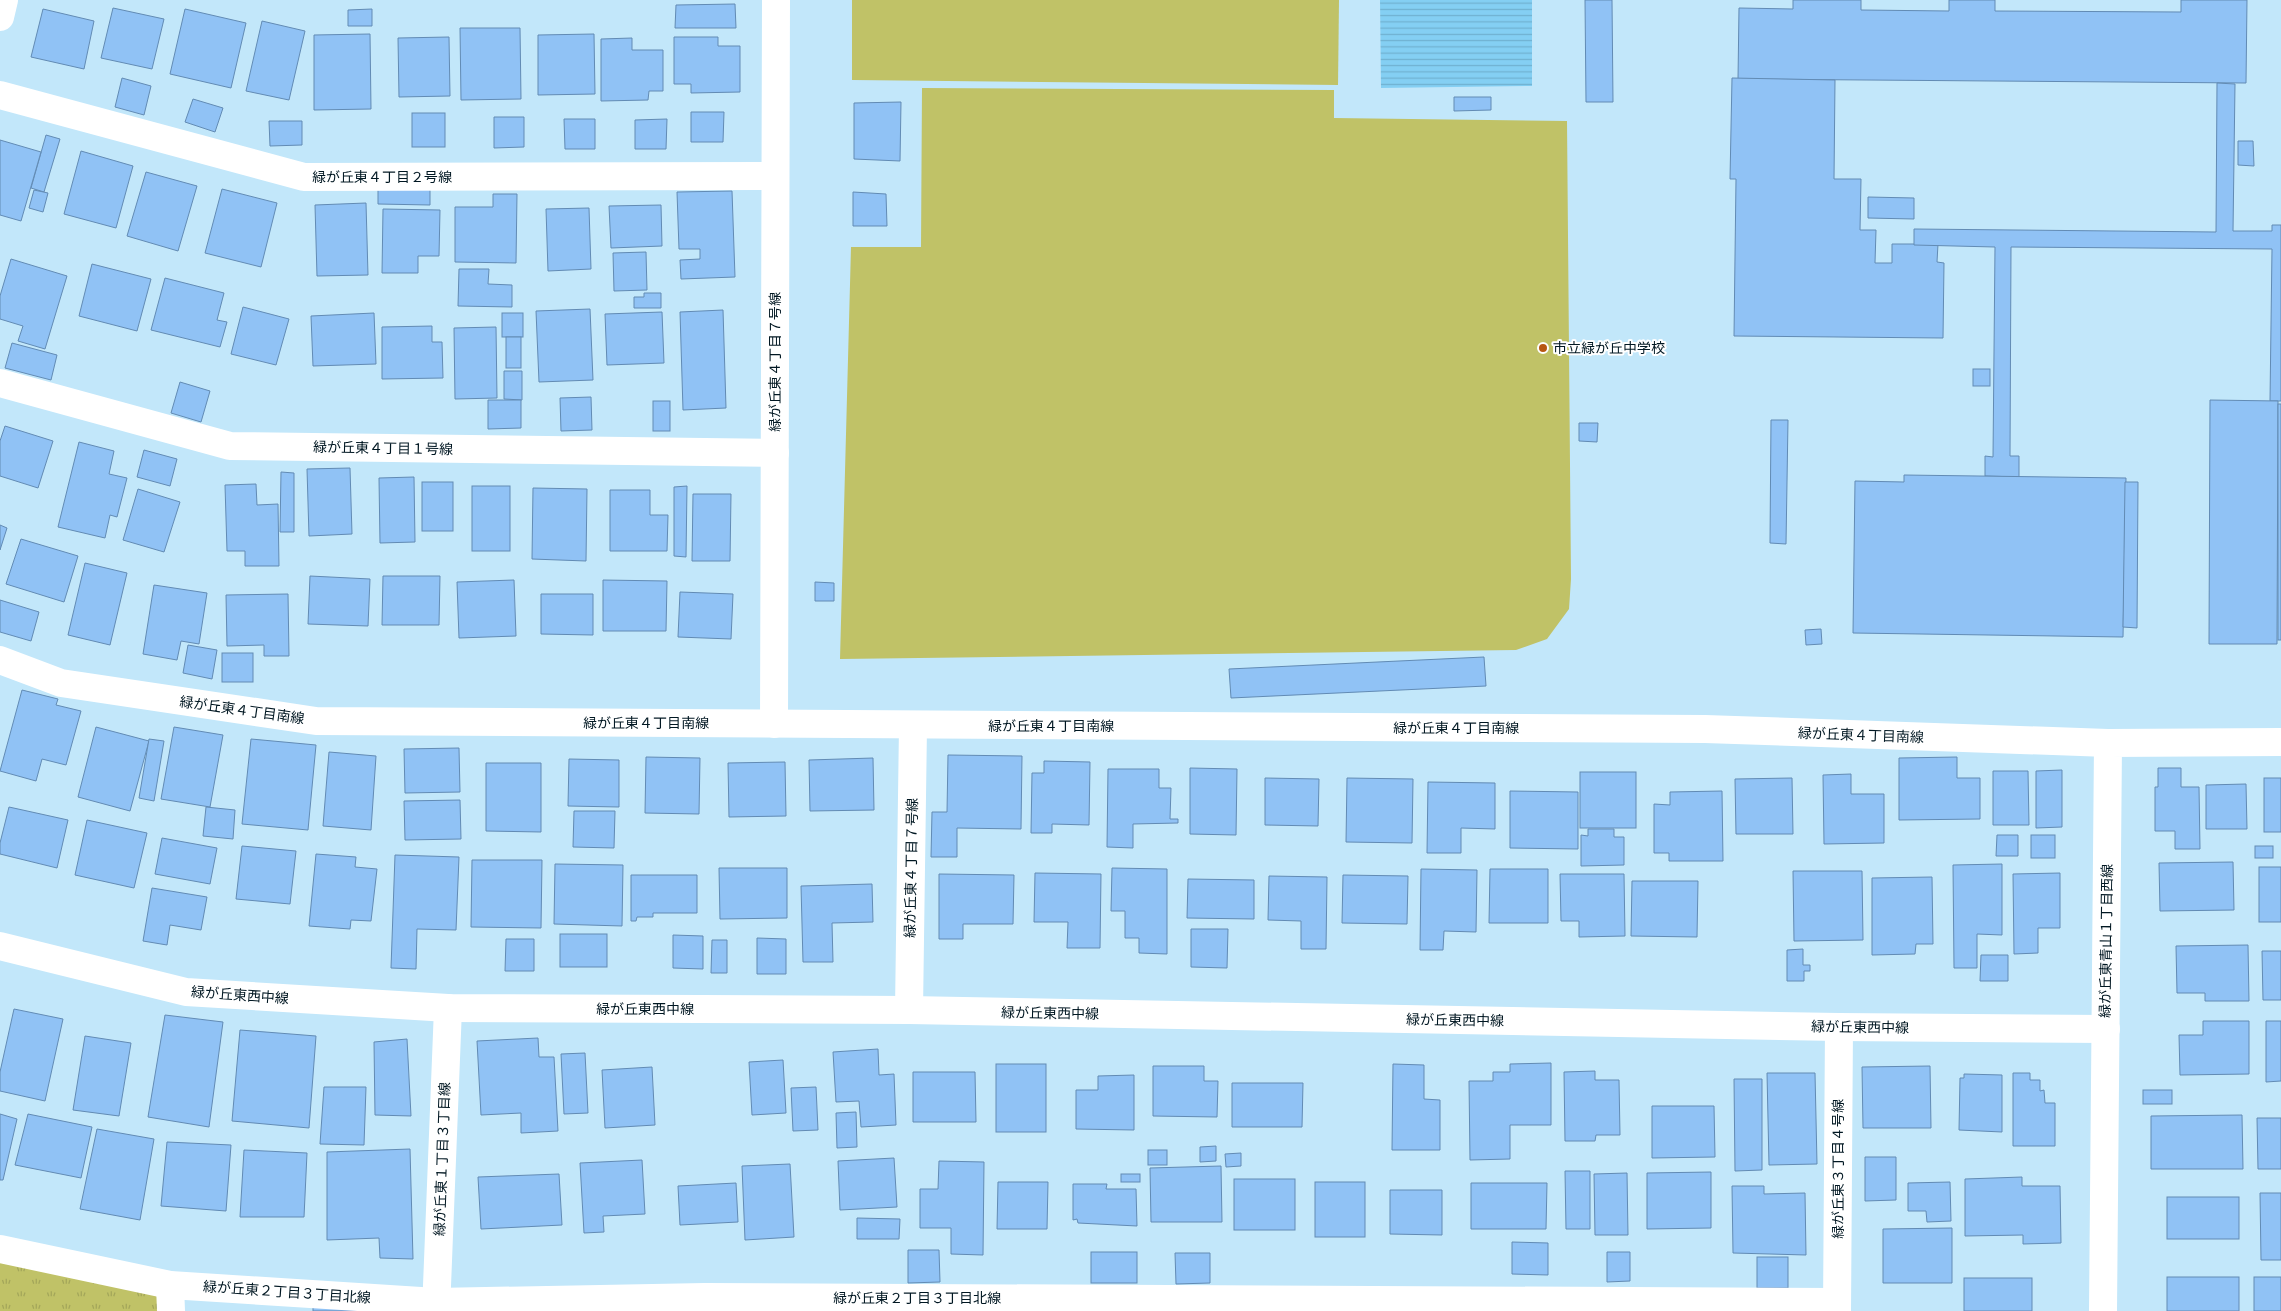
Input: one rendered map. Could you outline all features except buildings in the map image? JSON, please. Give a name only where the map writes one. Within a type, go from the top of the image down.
[{"type":"street","points":[[0,17],[4,0]]},
{"type":"street","name":"緑が丘東４丁目７号線","points":[[774,724],[776,0]]},
{"type":"street","name":"緑が丘東４丁目２号線","points":[[0,95],[304,177],[775,176]]},
{"type":"street","name":"緑が丘東４丁目１号線","points":[[0,383],[230,446],[775,453]]},
{"type":"street","name":"緑が丘東４丁目南線","points":[[0,660],[61,683],[316,721],[913,726],[1706,729],[2108,743]]},
{"type":"street","name":"緑が丘東４丁目７号線","points":[[909,1010],[913,726]]},
{"type":"street","points":[[2108,743],[2281,742]]},
{"type":"street","name":"緑が丘東青山１丁目西線","points":[[2103,1311],[2108,743]]},
{"type":"street","name":"緑が丘東西中線","points":[[0,946],[186,992],[448,1008],[909,1010],[1839,1027],[2106,1029]]},
{"type":"street","name":"緑が丘東１丁目３丁目線","points":[[436,1306],[448,1008]]},
{"type":"street","name":"緑が丘東３丁目４号線","points":[[1837,1306],[1839,1027]]},
{"type":"street","name":"緑が丘東２丁目３丁目北線","points":[[0,1249],[170,1298],[436,1306],[705,1304],[1837,1306]]},
{"type":"green space","points":[[852,0],[1339,0],[1338,85],[852,80]]},
{"type":"green space","points":[[922,88],[1334,90],[1334,118],[1567,121],[1571,579],[1569,609],[1547,639],[1516,650],[840,659],[851,247],[921,247]]},
{"type":"green space","points":[[0,1249],[170,1285],[171,1311],[0,1311]]},
{"type":"water","points":[[1380,0],[1532,0],[1532,86],[1381,88]]},
{"type":"place","name":"市立緑が丘中学校","points":[[1543,348]]}]
